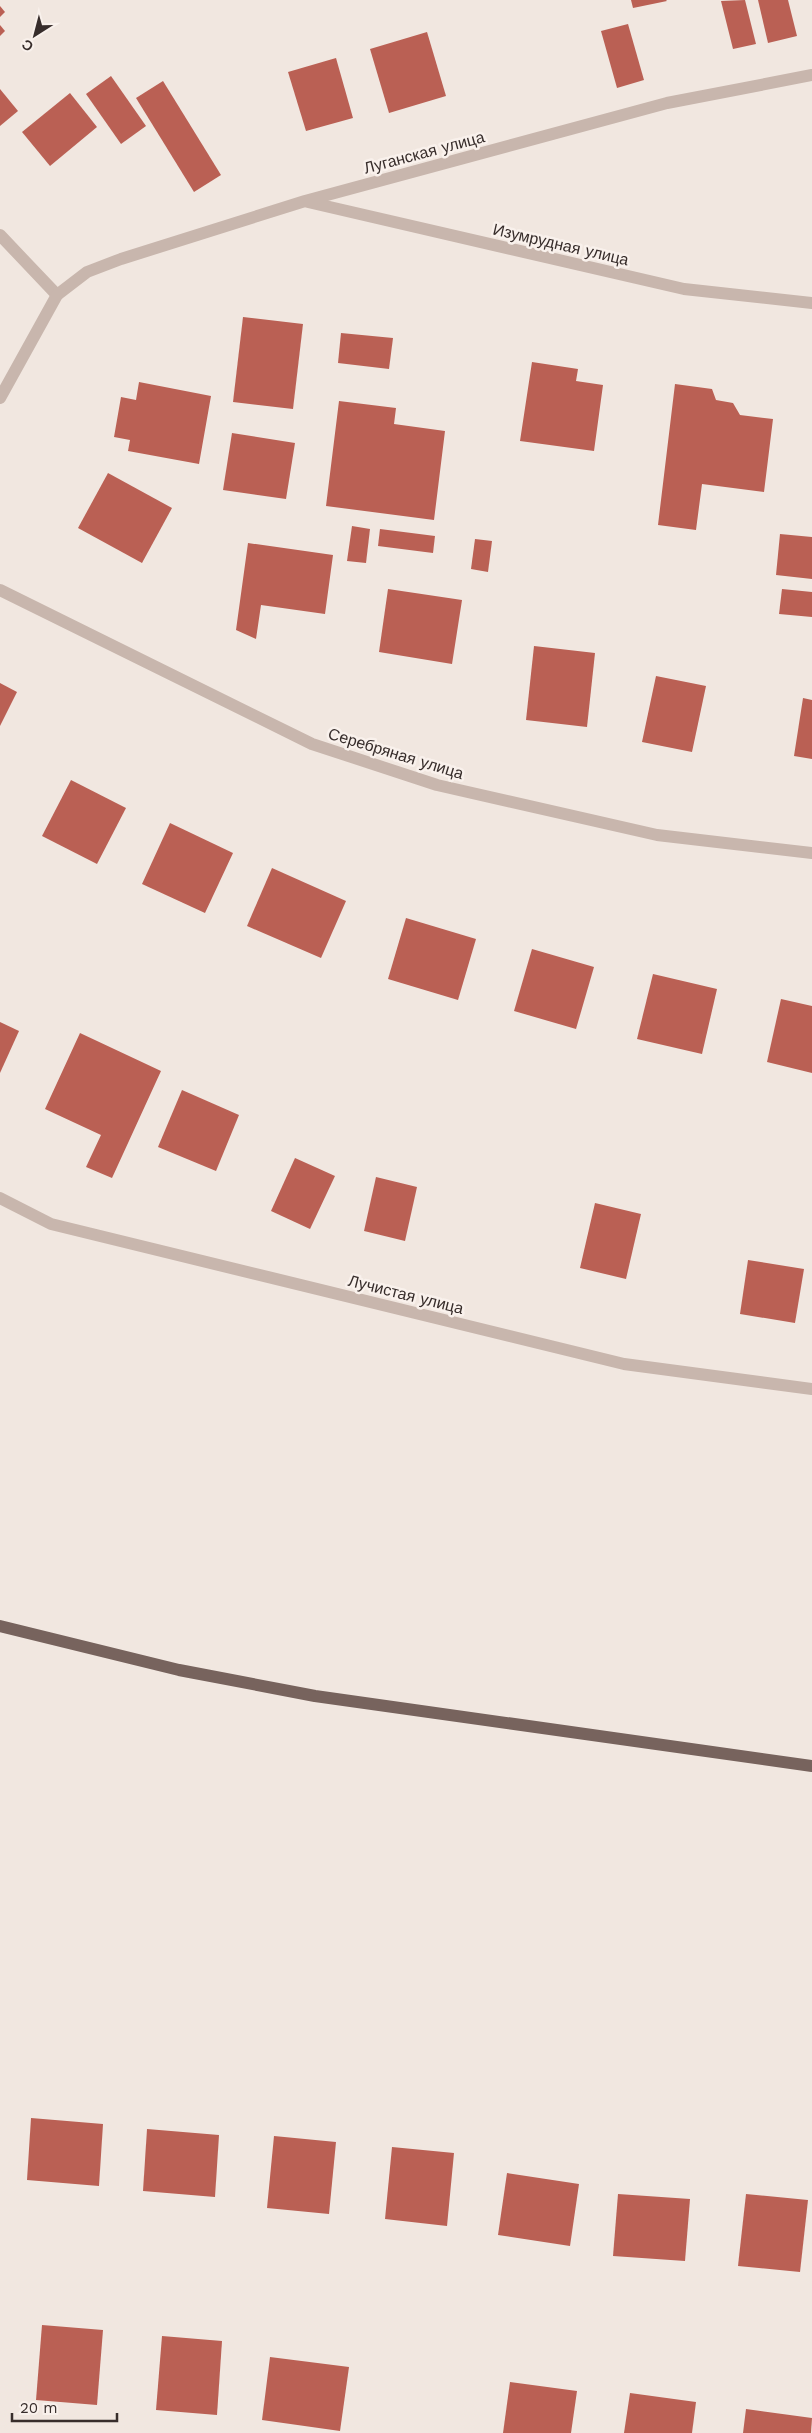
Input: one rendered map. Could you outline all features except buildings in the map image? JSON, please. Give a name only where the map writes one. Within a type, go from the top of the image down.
[{"type":"main road","points":[[0,1626],[179,1670],[315,1696],[812,1766]]},
{"type":"street","name":"Луганская улица","points":[[57,295],[87,272],[305,201],[667,103],[812,75]]},
{"type":"street","name":"Изумрудная улица","points":[[305,201],[684,289],[812,303]]},
{"type":"street","points":[[0,235],[57,295],[0,398]]},
{"type":"street","name":"Серебряная улица","points":[[0,590],[312,744],[437,785],[657,835],[812,853]]},
{"type":"street","name":"Лучистая улица","points":[[0,1198],[51,1224],[624,1364],[812,1389]]}]
